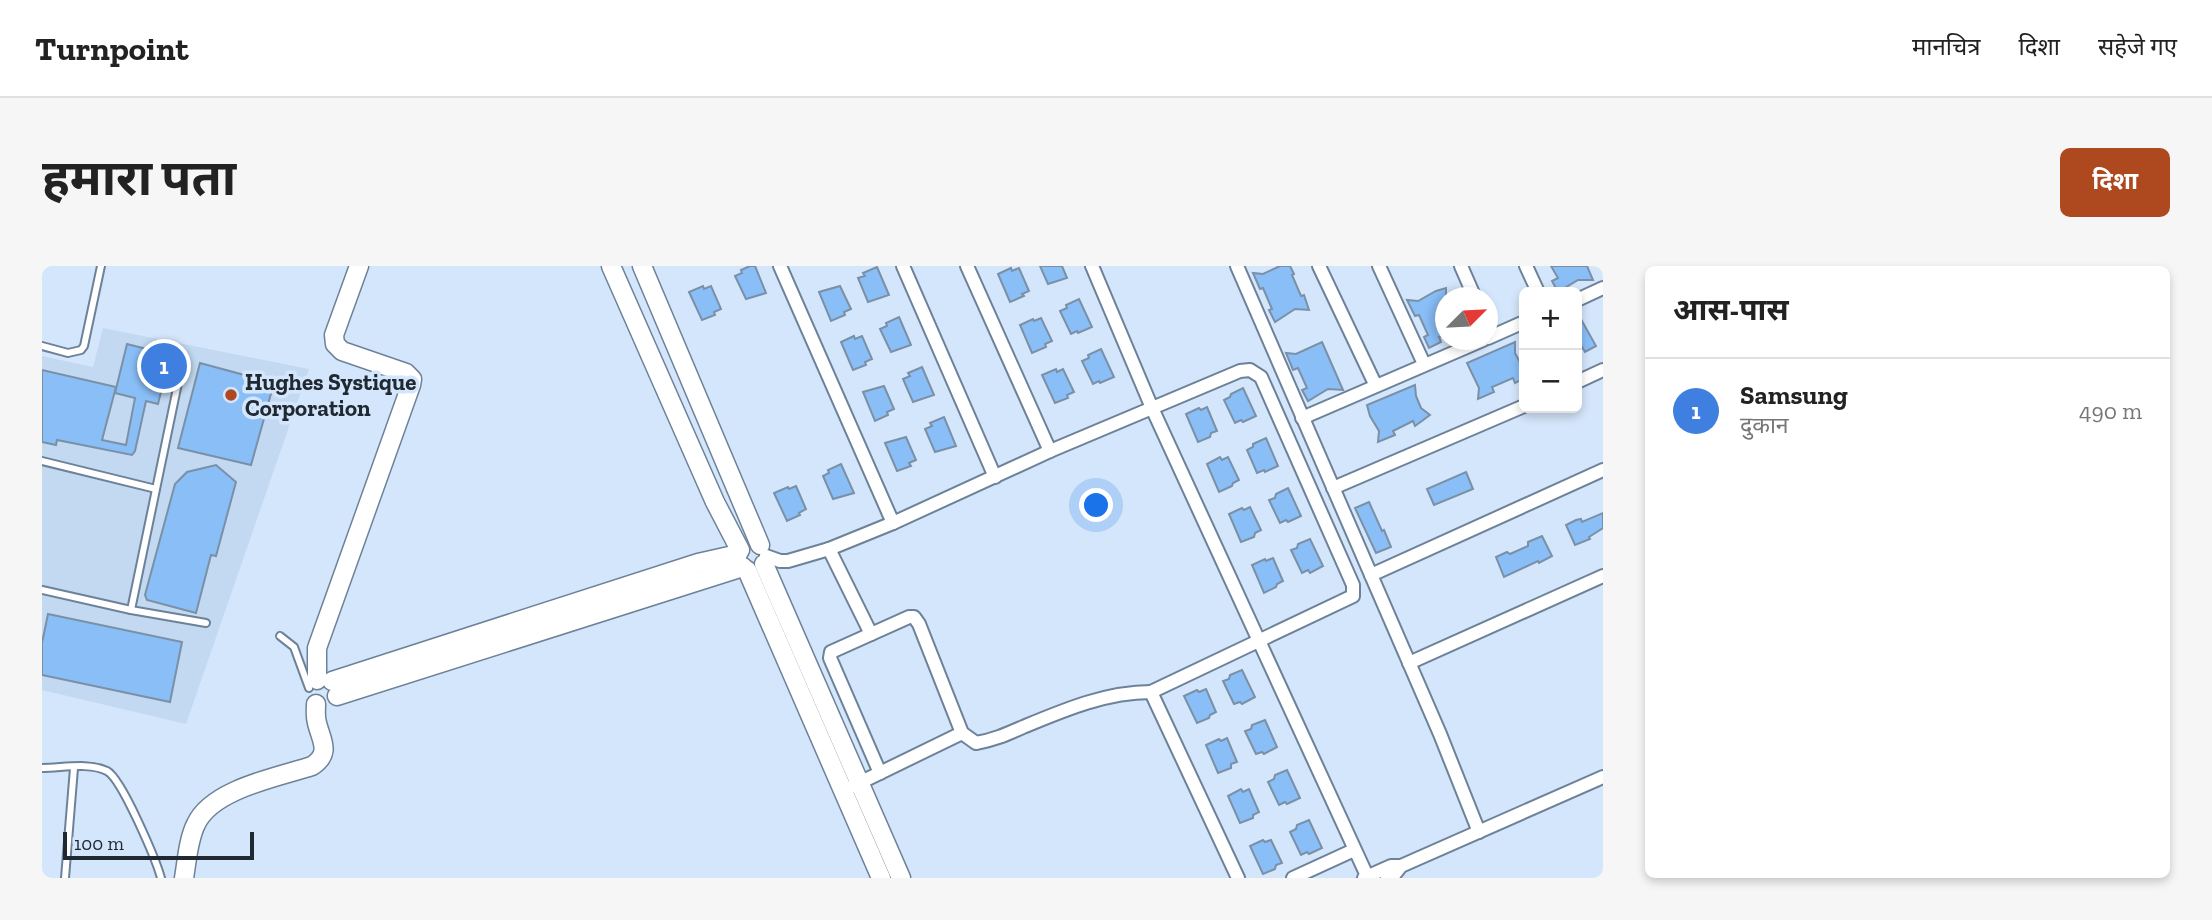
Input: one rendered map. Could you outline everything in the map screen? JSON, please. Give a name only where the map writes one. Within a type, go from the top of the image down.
[{"type":"street","points":[[184,878],[193,831],[197,821],[211,806],[233,792],[312,766],[319,761],[324,750],[316,717],[322,690],[315,664],[317,648],[412,379],[406,373],[342,351],[335,344],[334,335],[359,266]]},
{"type":"street","points":[[611,266],[715,502],[751,558]]},
{"type":"street","points":[[642,266],[751,558],[851,786],[901,878]]},
{"type":"street","points":[[780,266],[893,523]]},
{"type":"street","points":[[903,266],[995,477]]},
{"type":"street","points":[[967,266],[1050,451]]},
{"type":"street","points":[[1092,266],[1152,408],[1260,639],[1366,878],[1391,866],[1401,866],[1603,777]]},
{"type":"street","points":[[1237,266],[1479,832]]},
{"type":"street","points":[[1319,266],[1375,384]]},
{"type":"street","points":[[1379,266],[1424,364]]},
{"type":"street","points":[[1461,266],[1470,287]]},
{"type":"street","points":[[1526,266],[1536,287]]},
{"type":"street","points":[[1582,298],[1603,289]]},
{"type":"street","points":[[1498,331],[1519,324]]},
{"type":"street","points":[[1302,418],[1455,350]]},
{"type":"street","points":[[322,690],[685,568],[751,558],[788,561],[829,549],[1240,371],[1250,370],[1261,377],[1353,585],[1353,596],[1151,692],[1129,692],[1102,698],[995,740],[976,743],[962,733],[919,624],[914,617],[901,620],[831,652],[830,659],[880,773]]},
{"type":"street","points":[[1582,380],[1603,370]]},
{"type":"street","points":[[1333,488],[1519,408]]},
{"type":"street","points":[[1371,575],[1603,470]]},
{"type":"street","points":[[829,549],[870,634]]},
{"type":"street","points":[[1409,663],[1603,576]]},
{"type":"street","points":[[1151,692],[1238,878]]},
{"type":"street","points":[[851,786],[962,733]]},
{"type":"street","points":[[851,786],[881,878]]},
{"type":"street","points":[[1293,878],[1354,850]]},
{"type":"street","points":[[1387,878],[1394,875],[1401,866]]},
{"type":"lane","points":[[42,346],[68,353],[84,346],[100,266]]},
{"type":"lane","points":[[131,610],[183,359]]},
{"type":"lane","points":[[42,461],[156,489]]},
{"type":"lane","points":[[42,590],[206,623]]},
{"type":"lane","points":[[280,636],[294,648],[322,690]]},
{"type":"lane","points":[[42,768],[95,767],[112,775],[122,790],[161,878]]},
{"type":"lane","points":[[65,878],[74,768]]},
{"type":"shaded area","points":[[103,328],[309,369],[186,724],[42,690],[42,356],[93,367]]},
{"type":"building","points":[[750,266],[755,266],[766,293],[746,299],[735,276]]},
{"type":"building","points":[[1040,266],[1062,266],[1067,278],[1048,284]]},
{"type":"building","points":[[1280,266],[1290,266],[1309,310],[1295,309],[1275,322],[1263,288],[1260,289],[1253,273],[1263,274]]},
{"type":"building","points":[[1551,266],[1587,266],[1593,280],[1578,280],[1566,287],[1555,287],[1552,281],[1558,278]]},
{"type":"building","points":[[877,267],[889,295],[868,302],[858,278]]},
{"type":"building","points":[[1011,268],[1012,271],[1019,268],[1029,291],[1010,302],[998,274]]},
{"type":"building","points":[[703,286],[704,289],[711,286],[721,309],[714,312],[715,315],[702,320],[689,292]]},
{"type":"building","points":[[840,286],[851,309],[831,321],[819,292]]},
{"type":"building","points":[[1435,292],[1435,345],[1429,348],[1424,337],[1428,335],[1419,315],[1415,316],[1407,300],[1418,301]]},
{"type":"building","points":[[1079,299],[1092,327],[1071,334],[1060,311]]},
{"type":"building","points":[[899,317],[911,345],[891,352],[880,329]]},
{"type":"building","points":[[1041,318],[1052,341],[1032,353],[1020,325]]},
{"type":"building","points":[[1582,321],[1596,346],[1585,352],[1582,347]]},
{"type":"building","points":[[854,336],[855,339],[862,336],[872,359],[865,362],[866,365],[853,370],[841,342]]},
{"type":"building","points":[[1322,342],[1343,390],[1328,389],[1308,401],[1302,390],[1307,388],[1298,368],[1293,370],[1286,353],[1296,354]]},
{"type":"building","points":[[1515,342],[1519,381],[1515,383],[1513,378],[1492,387],[1494,392],[1478,399],[1479,388],[1467,363]]},
{"type":"building","points":[[127,344],[170,355],[158,404],[146,401],[132,455],[57,440],[56,445],[42,442],[42,370],[116,387],[102,440],[126,445],[135,398],[115,393]]},
{"type":"building","points":[[1101,349],[1114,377],[1093,384],[1082,361]]},
{"type":"building","points":[[200,363],[274,383],[251,465],[178,448]]},
{"type":"building","points":[[922,367],[934,395],[913,402],[903,379],[910,376],[908,373]]},
{"type":"building","points":[[1056,369],[1057,372],[1063,369],[1074,392],[1067,395],[1068,398],[1055,403],[1042,375]]},
{"type":"building","points":[[1415,385],[1421,408],[1430,415],[1415,426],[1413,421],[1393,431],[1395,435],[1378,442],[1379,431],[1367,405]]},
{"type":"building","points":[[884,386],[894,409],[875,421],[863,392]]},
{"type":"building","points":[[1243,388],[1256,416],[1235,423],[1224,400]]},
{"type":"building","points":[[1207,407],[1217,431],[1198,442],[1186,414]]},
{"type":"building","points":[[944,417],[956,446],[935,452],[925,429],[932,426],[930,423]]},
{"type":"building","points":[[906,437],[916,460],[909,463],[911,466],[897,471],[885,443]]},
{"type":"building","points":[[1266,438],[1278,466],[1257,473],[1247,450]]},
{"type":"building","points":[[1220,457],[1222,460],[1228,457],[1239,480],[1219,492],[1207,464]]},
{"type":"building","points":[[841,464],[854,493],[833,499],[823,476],[829,473],[828,470]]},
{"type":"building","points":[[216,465],[236,482],[216,556],[211,555],[196,613],[147,600],[145,595],[175,484],[187,472]]},
{"type":"building","points":[[1466,472],[1473,489],[1434,505],[1427,489]]},
{"type":"building","points":[[796,486],[806,509],[787,521],[774,493]]},
{"type":"building","points":[[1288,488],[1301,516],[1280,523],[1269,500]]},
{"type":"building","points":[[1369,502],[1391,547],[1376,553],[1355,508]]},
{"type":"building","points":[[1250,507],[1261,530],[1255,533],[1254,537],[1241,542],[1229,514]]},
{"type":"building","points":[[1603,513],[1603,528],[1589,537],[1590,539],[1575,545],[1566,525]]},
{"type":"building","points":[[1542,536],[1552,556],[1504,577],[1496,557],[1528,546],[1528,542]]},
{"type":"building","points":[[1310,539],[1323,566],[1310,573],[1308,570],[1302,573],[1291,550]]},
{"type":"building","points":[[1273,558],[1283,581],[1264,593],[1252,565]]},
{"type":"building","points":[[48,614],[182,642],[170,702],[42,675],[42,643]]},
{"type":"building","points":[[1242,670],[1255,697],[1242,704],[1234,704],[1223,681]]},
{"type":"building","points":[[1206,689],[1216,712],[1197,723],[1184,696]]},
{"type":"building","points":[[1265,720],[1277,747],[1264,754],[1256,754],[1245,731]]},
{"type":"building","points":[[1227,738],[1237,762],[1231,764],[1231,768],[1218,773],[1206,745]]},
{"type":"building","points":[[1287,770],[1300,798],[1279,805],[1268,782],[1274,779],[1275,775]]},
{"type":"building","points":[[1241,789],[1243,792],[1249,789],[1259,812],[1253,815],[1253,818],[1240,823],[1228,796]]},
{"type":"building","points":[[1309,820],[1322,848],[1301,855],[1290,832],[1296,829],[1297,825]]},
{"type":"building","points":[[1263,840],[1271,840],[1282,863],[1263,874],[1250,846]]},
{"type":"place","name":"Samsung","points":[[164,366]]},
{"type":"place","name":"Hughes Systique Corporation","points":[[231,395]]}]
